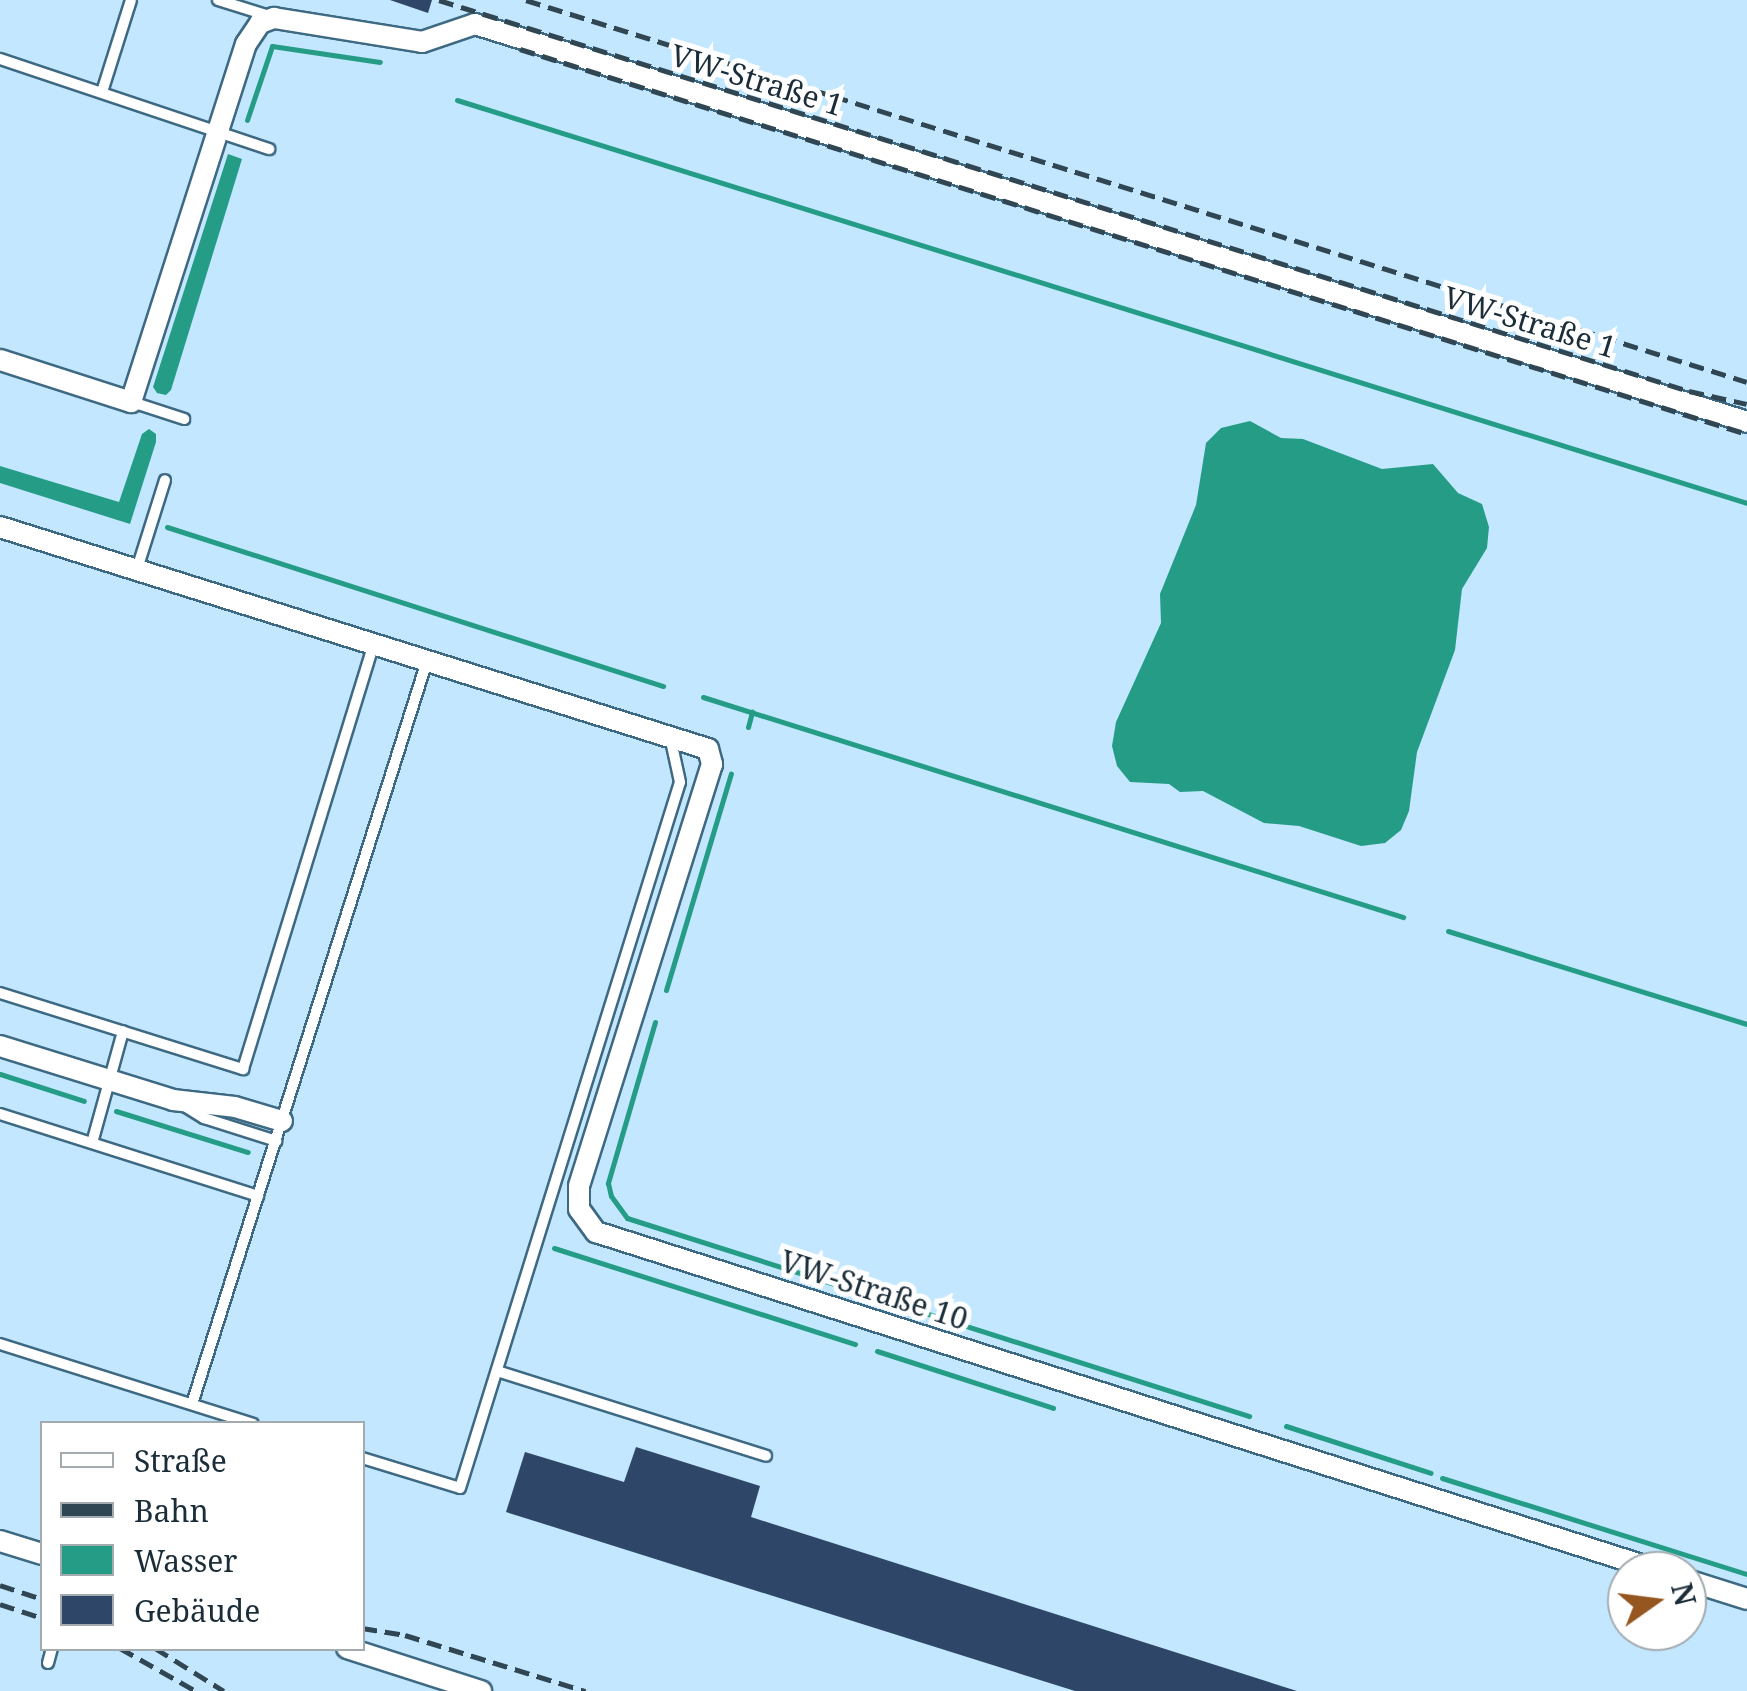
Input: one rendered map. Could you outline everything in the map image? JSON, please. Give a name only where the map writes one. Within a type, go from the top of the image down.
[{"type":"street","points":[[0,360],[131,402],[251,31],[274,18]]},
{"type":"street","name":"VW-Straße 1","points":[[274,18],[422,42],[481,25],[1747,422]]},
{"type":"street","points":[[0,526],[670,735]]},
{"type":"street","name":"VW-Straße 10","points":[[670,735],[708,748],[712,764],[579,1186],[580,1209],[590,1227],[604,1236],[1607,1554]]},
{"type":"street","points":[[0,1046],[173,1100],[235,1107],[279,1131]]},
{"type":"street","points":[[0,1541],[40,1553]]},
{"type":"street","points":[[1707,1586],[1747,1598]]},
{"type":"street","points":[[356,1651],[481,1691]]},
{"type":"lane","points":[[102,92],[131,0]]},
{"type":"lane","points":[[218,0],[274,18]]},
{"type":"lane","points":[[0,60],[269,149]]},
{"type":"lane","points":[[131,402],[184,419]]},
{"type":"lane","points":[[137,569],[165,480]]},
{"type":"lane","points":[[0,993],[243,1068],[374,643]]},
{"type":"lane","points":[[192,1404],[428,660]]},
{"type":"lane","points":[[365,1459],[460,1488],[680,782],[670,735]]},
{"type":"lane","points":[[92,1144],[123,1031]]},
{"type":"lane","points":[[0,1114],[258,1196]]},
{"type":"lane","points":[[0,1344],[245,1421]]},
{"type":"lane","points":[[496,1371],[766,1456]]},
{"type":"lane","points":[[48,1663],[51,1651]]},
{"type":"water","points":[[228,154],[242,159],[171,390],[166,395],[157,393],[153,387]]},
{"type":"water","points":[[1250,421],[1281,438],[1303,439],[1382,469],[1433,464],[1458,493],[1482,504],[1489,527],[1487,548],[1462,589],[1455,650],[1417,752],[1409,811],[1401,830],[1385,843],[1361,846],[1299,826],[1264,823],[1203,791],[1180,792],[1169,784],[1130,782],[1117,766],[1112,746],[1116,722],[1161,623],[1160,594],[1196,505],[1206,443],[1221,428]]},
{"type":"water","points":[[149,429],[156,434],[156,442],[130,524],[0,483],[0,466],[119,502],[142,434]]},
{"type":"building","points":[[390,0],[432,0],[428,13]]},
{"type":"building","points":[[636,1447],[760,1486],[751,1517],[1297,1691],[1075,1691],[506,1512],[525,1452],[624,1482]]},
{"type":"waterway","points":[[247,120],[272,46],[380,62]]},
{"type":"waterway","points":[[457,100],[1747,503]]},
{"type":"waterway","points":[[167,527],[663,686]]},
{"type":"waterway","points":[[703,697],[1403,917]]},
{"type":"waterway","points":[[748,727],[752,712]]},
{"type":"waterway","points":[[666,990],[731,774]]},
{"type":"waterway","points":[[1448,931],[1747,1024]]},
{"type":"waterway","points":[[655,1022],[608,1183],[611,1196],[627,1218],[1249,1416]]},
{"type":"waterway","points":[[0,1074],[84,1101]]},
{"type":"waterway","points":[[116,1111],[248,1152]]},
{"type":"waterway","points":[[554,1248],[855,1344]]},
{"type":"waterway","points":[[877,1351],[1053,1408]]},
{"type":"waterway","points":[[1286,1426],[1431,1473]]},
{"type":"waterway","points":[[1442,1478],[1747,1574]]},
{"type":"railway","points":[[439,0],[1689,391],[1747,404]]},
{"type":"railway","points":[[526,0],[1747,382]]},
{"type":"railway","points":[[520,49],[1747,434]]},
{"type":"railway","points":[[0,1585],[40,1598]]},
{"type":"railway","points":[[0,1604],[40,1617]]},
{"type":"railway","points":[[365,1628],[405,1635],[585,1691]]},
{"type":"railway","points":[[125,1651],[196,1691]]},
{"type":"railway","points":[[160,1651],[224,1691]]}]
